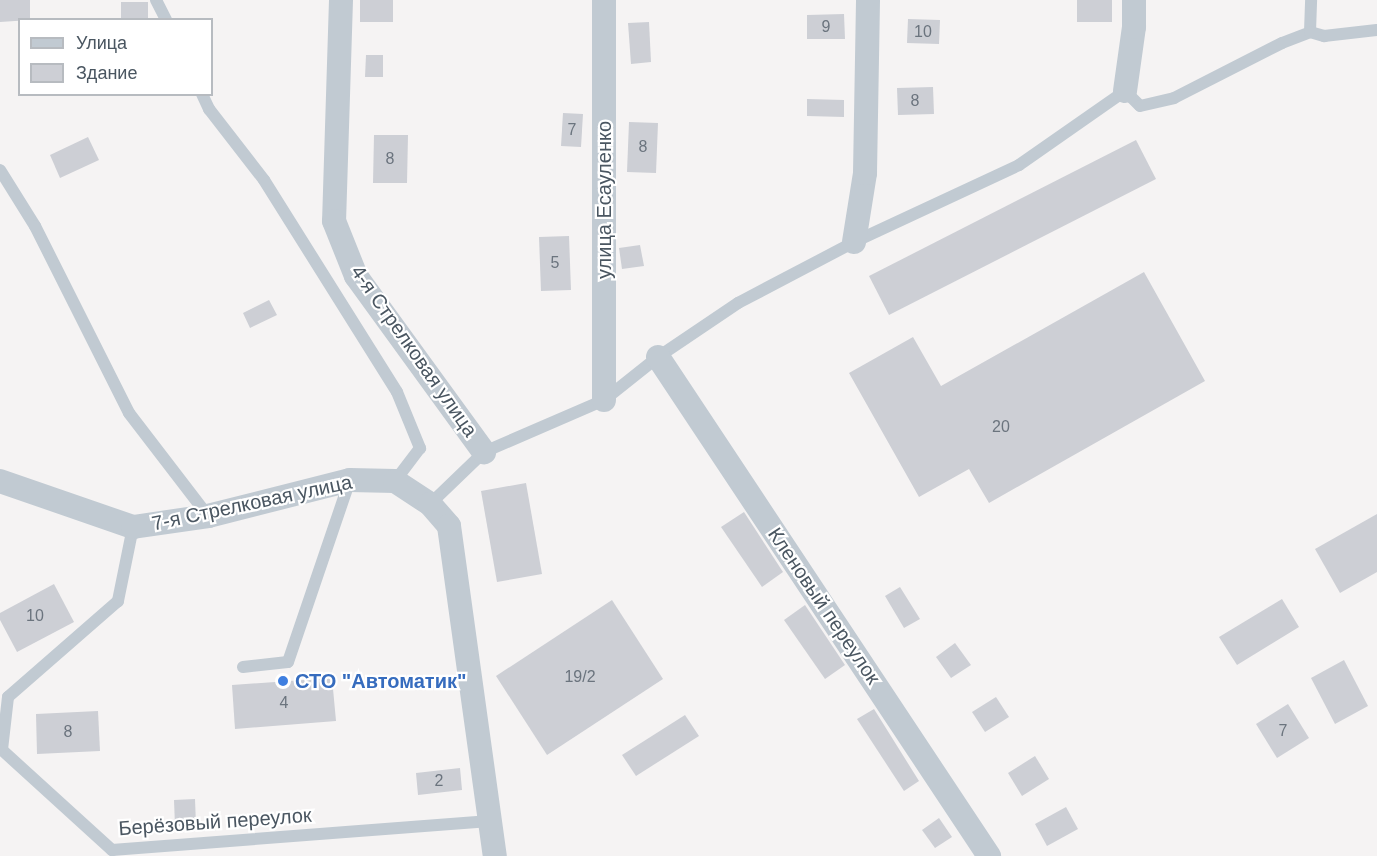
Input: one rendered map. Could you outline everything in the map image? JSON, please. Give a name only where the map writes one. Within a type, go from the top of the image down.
[{"type":"street","name":"4-я Стрелковая улица","points":[[340,0],[334,221],[356,276],[484,452]]},
{"type":"street","name":"улица Есауленко","points":[[604,0],[604,400]]},
{"type":"street","points":[[854,242],[865,173],[868,0]]},
{"type":"street","points":[[1125,91],[1134,27],[1134,0]]},
{"type":"street","name":"Кленовый переулок","points":[[658,357],[989,856]]},
{"type":"street","name":"7-я Стрелковая улица","points":[[0,481],[133,527],[208,516],[350,480],[395,481]]},
{"type":"street","points":[[395,481],[430,504],[449,526],[495,856]]},
{"type":"lane","points":[[156,0],[165,18]]},
{"type":"lane","points":[[1310,32],[1311,0]]},
{"type":"lane","points":[[430,504],[484,452],[604,400],[658,357],[738,303],[854,242],[1019,165],[1125,91],[1140,106],[1174,98],[1282,43],[1310,32],[1324,36],[1377,30]]},
{"type":"lane","points":[[203,96],[209,109],[264,180],[397,392],[420,448],[395,481]]},
{"type":"lane","points":[[0,170],[35,226],[129,413],[208,516]]},
{"type":"lane","points":[[243,667],[288,662],[350,480]]},
{"type":"lane","name":"Берёзовый переулок","points":[[133,527],[118,600],[8,697],[2,750],[112,850],[490,821]]},
{"type":"building","points":[[0,0],[30,0],[30,18],[0,22]]},
{"type":"building","points":[[360,0],[393,0],[393,22],[360,22]]},
{"type":"building","points":[[1077,0],[1112,0],[1112,22],[1077,22]]},
{"type":"building","points":[[121,2],[148,2],[148,18],[121,18]]},
{"type":"building","points":[[844,14],[845,39],[807,39],[807,15]]},
{"type":"building","points":[[908,19],[940,20],[939,44],[907,43]]},
{"type":"building","points":[[649,22],[651,62],[631,64],[628,23]]},
{"type":"building","points":[[366,55],[383,55],[383,77],[365,77]]},
{"type":"building","points":[[933,87],[934,114],[898,115],[897,88]]},
{"type":"building","points":[[807,99],[844,100],[844,117],[807,116]]},
{"type":"building","points":[[563,113],[583,114],[581,147],[561,146]]},
{"type":"building","points":[[629,122],[658,123],[656,173],[627,172]]},
{"type":"building","points":[[374,135],[408,135],[407,183],[373,183]]},
{"type":"building","points":[[88,137],[99,160],[60,178],[50,155]]},
{"type":"building","points":[[1136,140],[1156,179],[889,315],[869,276]]},
{"type":"building","points":[[569,236],[571,290],[541,291],[539,237]]},
{"type":"building","points":[[640,245],[644,266],[622,269],[619,248]]},
{"type":"building","points":[[1144,272],[1205,381],[989,503],[969,469],[919,497],[849,373],[913,337],[941,386]]},
{"type":"building","points":[[269,300],[277,315],[250,328],[243,313]]},
{"type":"building","points":[[526,483],[542,574],[497,582],[481,491]]},
{"type":"building","points":[[744,512],[783,572],[762,587],[721,527]]},
{"type":"building","points":[[1377,514],[1377,572],[1340,593],[1315,549]]},
{"type":"building","points":[[54,584],[74,622],[17,652],[0,620],[0,613]]},
{"type":"building","points":[[900,587],[920,619],[904,628],[885,596]]},
{"type":"building","points":[[1282,599],[1299,627],[1237,665],[1219,637]]},
{"type":"building","points":[[612,600],[663,679],[547,755],[496,676]]},
{"type":"building","points":[[805,605],[845,665],[825,679],[784,620]]},
{"type":"building","points":[[955,643],[971,665],[951,678],[936,657]]},
{"type":"building","points":[[1344,660],[1368,706],[1335,724],[1311,678]]},
{"type":"building","points":[[332,678],[336,721],[235,729],[232,685]]},
{"type":"building","points":[[996,697],[1009,717],[985,732],[972,712]]},
{"type":"building","points":[[1288,704],[1309,738],[1277,758],[1256,724]]},
{"type":"building","points":[[874,709],[919,781],[904,791],[857,719]]},
{"type":"building","points":[[98,711],[100,751],[37,754],[36,714]]},
{"type":"building","points":[[685,715],[699,736],[636,776],[622,755]]},
{"type":"building","points":[[1035,756],[1049,779],[1022,796],[1008,773]]},
{"type":"building","points":[[460,768],[462,790],[418,795],[416,773]]},
{"type":"building","points":[[195,799],[196,825],[175,826],[174,800]]},
{"type":"building","points":[[1066,807],[1078,829],[1047,846],[1035,824]]},
{"type":"building","points":[[939,818],[952,837],[935,848],[922,830]]},
{"type":"place","name":"СТО \"Автоматик\"","points":[[283,681]]}]
